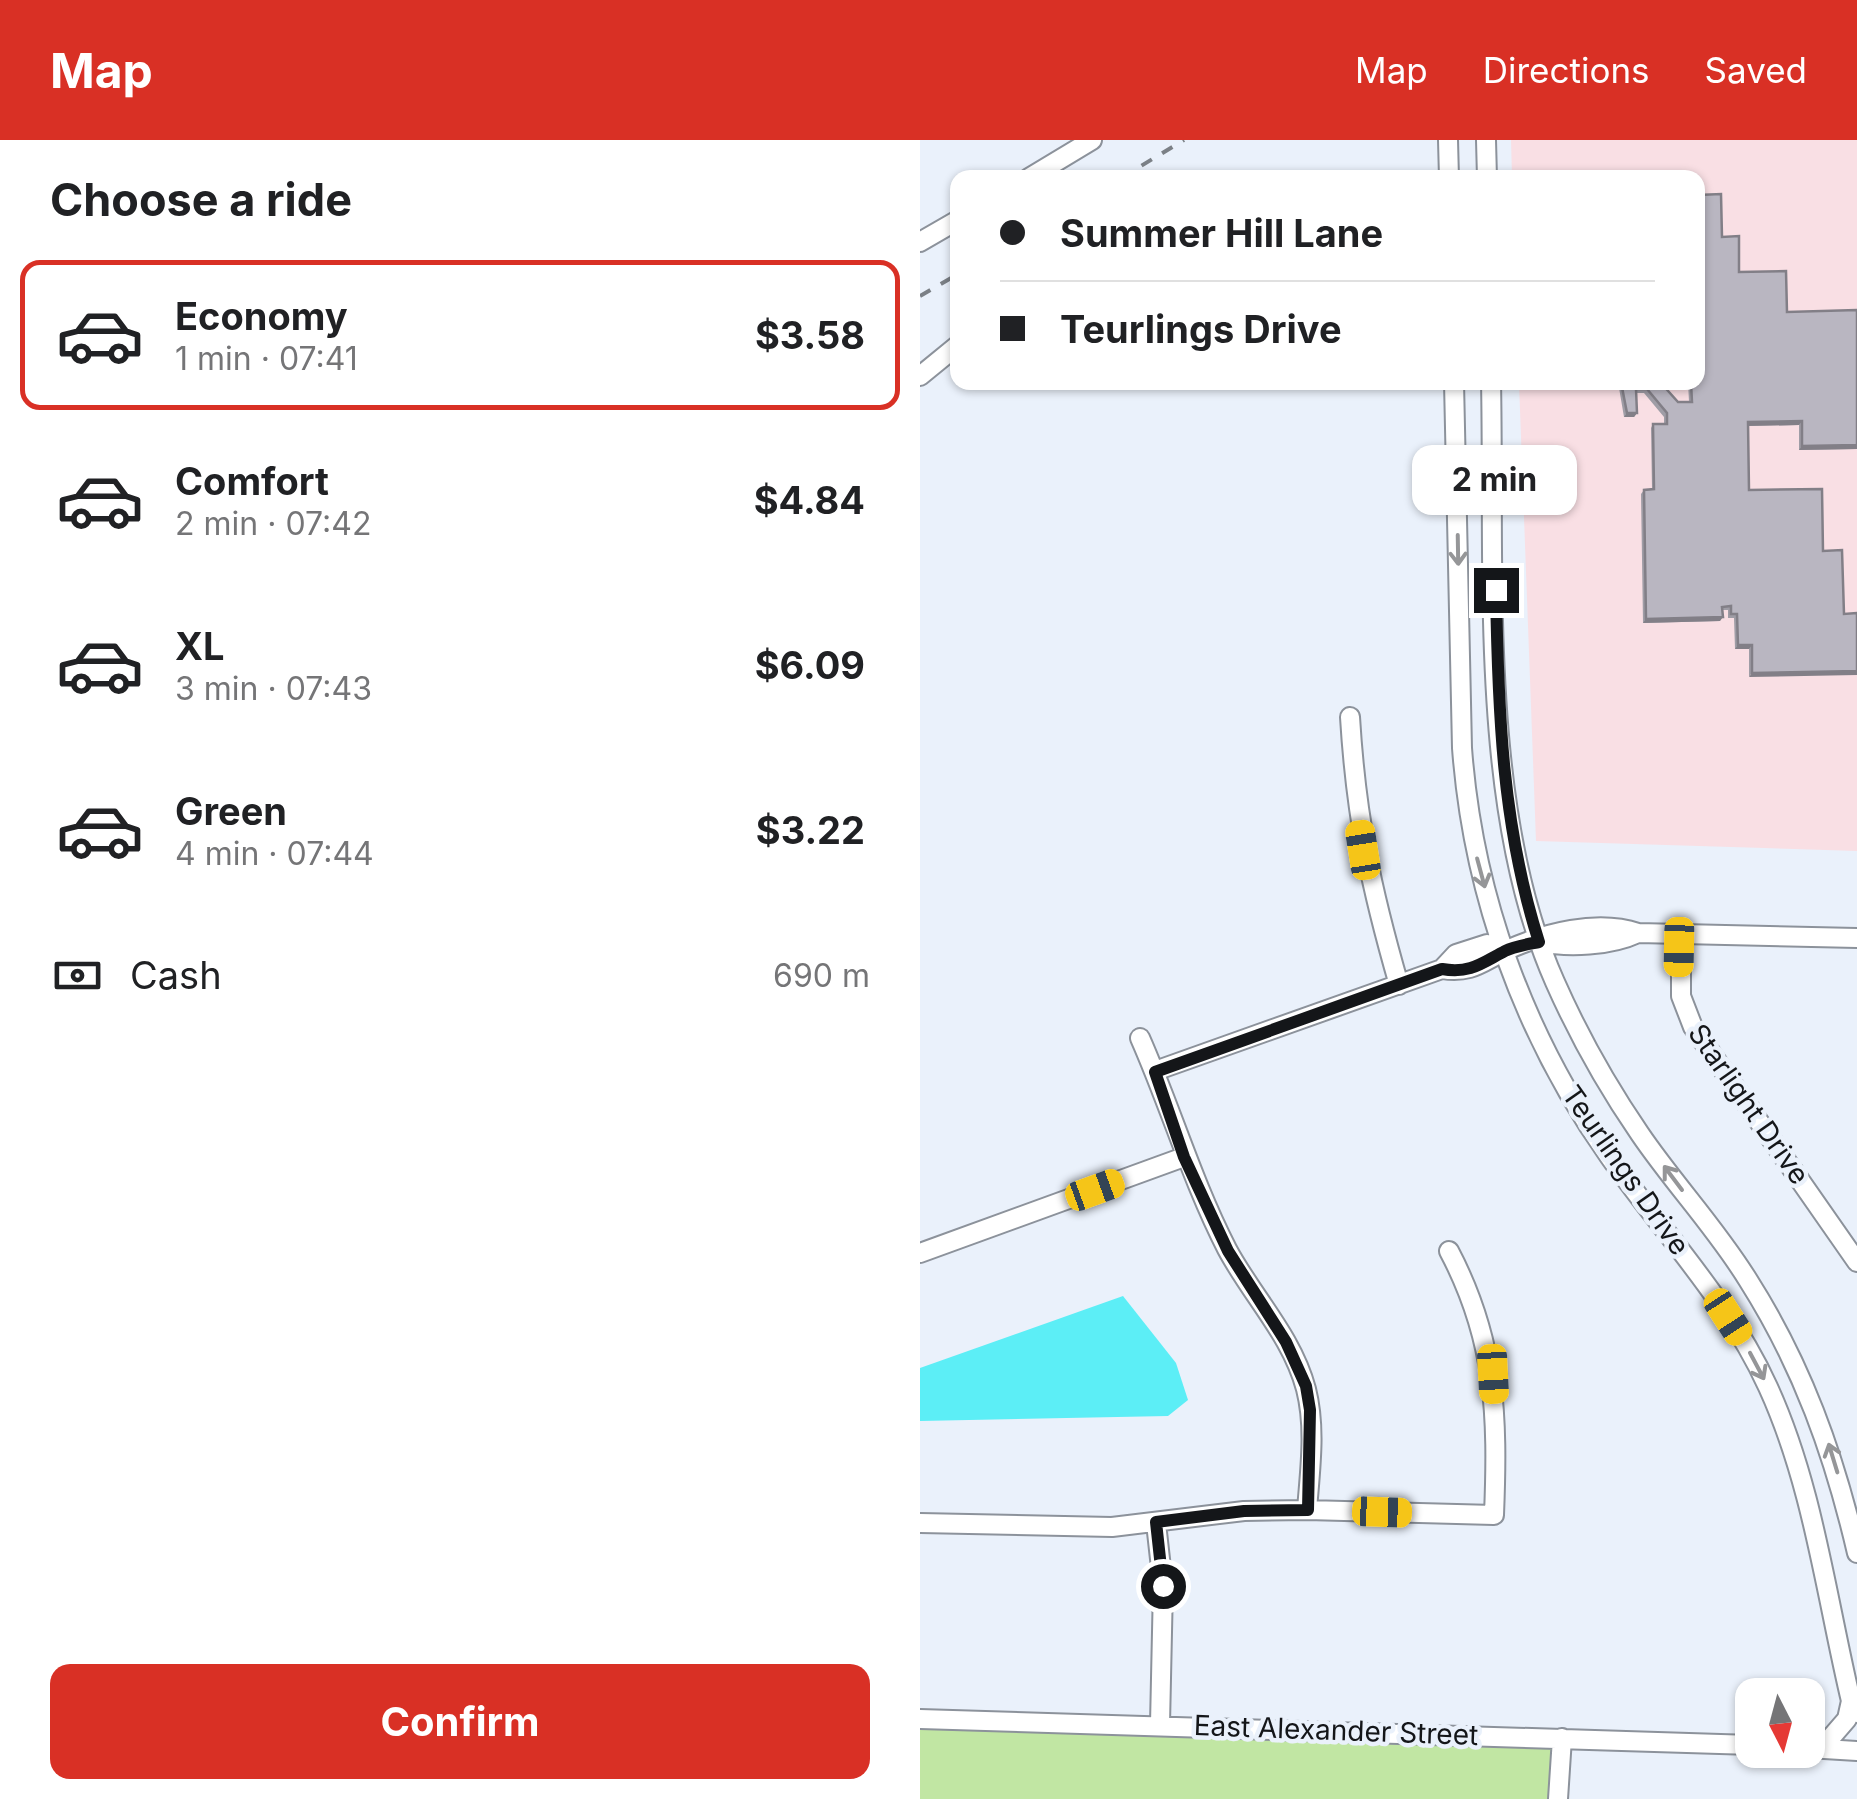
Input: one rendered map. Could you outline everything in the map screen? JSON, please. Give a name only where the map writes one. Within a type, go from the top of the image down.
[{"type":"street","points":[[1041,170],[1092,140]]},
{"type":"street","points":[[1448,140],[1449,170]]},
{"type":"street","points":[[1486,140],[1487,170]]},
{"type":"street","points":[[920,242],[950,225]]},
{"type":"street","points":[[920,376],[950,352]]},
{"type":"street","name":"Teurlings Drive","points":[[1454,390],[1466,805],[1477,862],[1519,995],[1572,1097],[1608,1154],[1715,1297],[1750,1354],[1786,1432],[1810,1509],[1854,1707],[1825,1739]]},
{"type":"street","name":"Teurlings Drive","points":[[1491,390],[1500,745],[1514,853],[1539,942],[1605,1078],[1775,1323],[1820,1419],[1857,1552]]},
{"type":"street","points":[[1457,491],[1494,490]]},
{"type":"street","points":[[1350,716],[1354,794],[1368,878],[1399,985]]},
{"type":"street","points":[[1155,1072],[1442,969],[1462,973],[1494,961],[1505,951],[1590,926],[1621,927],[1638,933],[1857,938]]},
{"type":"street","name":"Starlight Drive","points":[[1680,933],[1680,996],[1693,1027],[1857,1262]]},
{"type":"street","points":[[1140,1038],[1184,1157],[1228,1251],[1286,1342],[1302,1376],[1310,1410],[1308,1510]]},
{"type":"street","points":[[920,1253],[1184,1157]]},
{"type":"street","points":[[920,1523],[1097,1527],[1244,1511],[1308,1510],[1494,1515],[1493,1374],[1481,1323],[1449,1251]]},
{"type":"street","points":[[1810,1509],[1845,1501]]},
{"type":"street","points":[[1156,1522],[1163,1586],[1160,1724]]},
{"type":"street","name":"East Alexander Street","points":[[920,1718],[1735,1744]]},
{"type":"street","points":[[1558,1799],[1562,1738]]},
{"type":"street","points":[[1825,1750],[1857,1751]]},
{"type":"shaded area","points":[[1511,140],[1857,140],[1857,851],[1536,841],[1519,390],[1705,390],[1705,170],[1512,170]]},
{"type":"green space","points":[[920,1720],[1562,1738],[1559,1799],[920,1799]]},
{"type":"water","points":[[1123,1296],[1176,1363],[1188,1400],[1168,1416],[920,1421],[920,1368]]},
{"type":"building","points":[[1721,194],[1722,237],[1739,236],[1739,272],[1786,271],[1787,312],[1857,310],[1857,445],[1802,446],[1802,421],[1748,422],[1749,490],[1822,489],[1823,551],[1842,550],[1844,614],[1857,613],[1857,671],[1752,673],[1752,645],[1738,645],[1737,614],[1731,614],[1731,606],[1722,607],[1723,617],[1646,619],[1644,490],[1654,489],[1653,424],[1667,424],[1667,413],[1648,390],[1667,390],[1678,402],[1692,402],[1691,390],[1705,390],[1705,195]]},
{"type":"building","points":[[1623,390],[1636,390],[1637,413],[1627,413]]},
{"type":"railway","points":[[1134,170],[1184,140]]},
{"type":"railway","points":[[920,296],[950,279]]},
{"type":"route","points":[[1163,1586],[1156,1522],[1244,1511],[1308,1510],[1311,1445],[1310,1410],[1298,1364],[1228,1251],[1184,1157],[1155,1072],[1442,969],[1462,973],[1494,961],[1505,951],[1539,942],[1514,853],[1500,745],[1496,590]]}]
